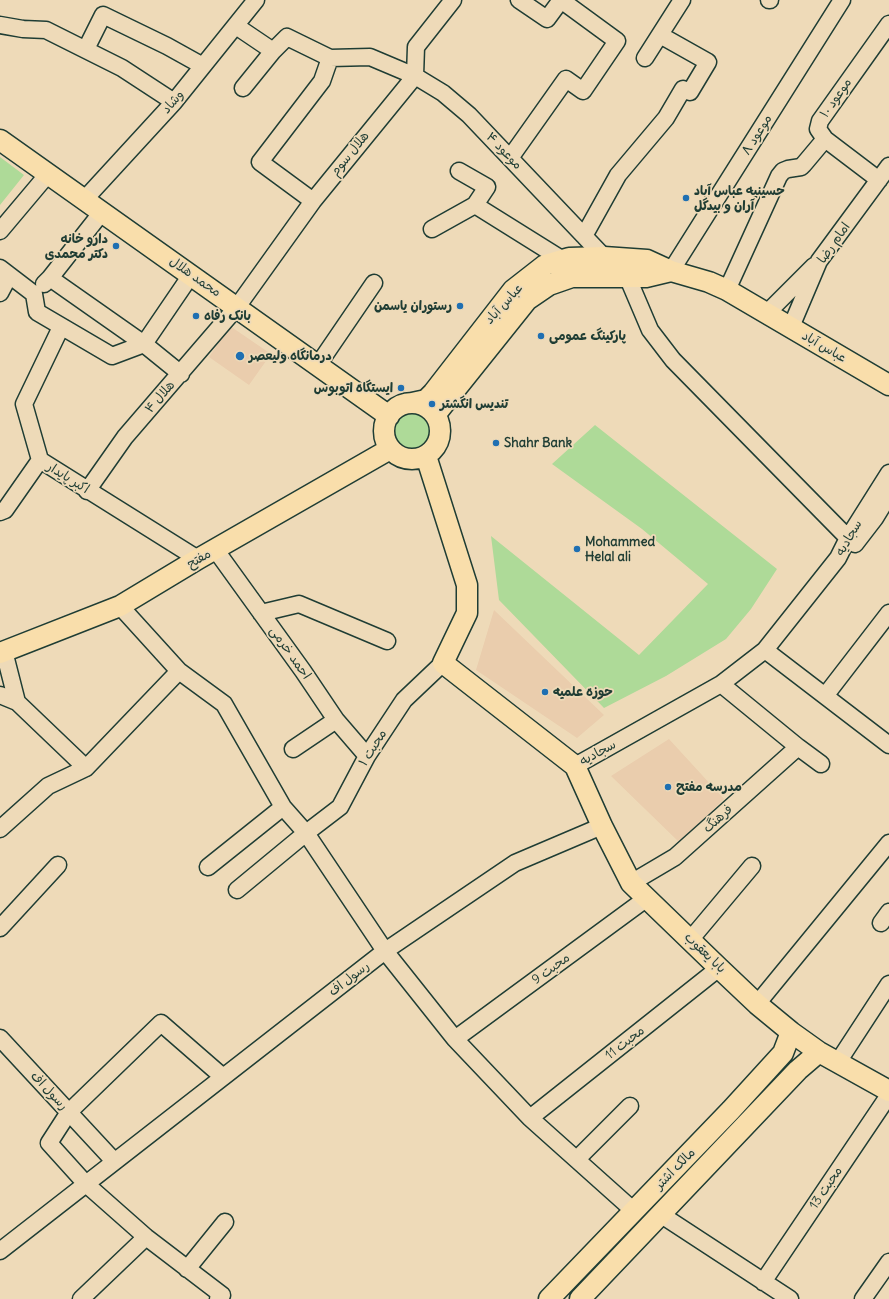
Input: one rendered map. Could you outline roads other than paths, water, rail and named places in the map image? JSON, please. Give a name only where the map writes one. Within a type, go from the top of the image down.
[{"type":"main road","name":"محمد هلال","points":[[0,140],[389,416]]},
{"type":"main road","name":"عباس آباد","points":[[412,403],[426,400],[433,394],[513,290],[545,265],[569,258],[604,257],[647,260],[671,271],[703,280],[727,290],[889,385]]},
{"type":"main road","name":"عباس آباد","points":[[435,415],[526,300],[549,285],[572,277],[646,277],[671,271]]},
{"type":"main road","points":[[412,403],[420,404],[429,408],[435,415],[440,427],[438,442],[433,450],[426,456],[416,459],[407,459],[398,456],[390,449],[386,442],[384,433],[385,424],[395,409],[412,403]]},
{"type":"main road","name":"مفتح","points":[[2,652],[120,606],[215,549],[390,449]]},
{"type":"main road","points":[[426,456],[466,585],[467,613],[443,663]]},
{"type":"main road","name":"سجادیه","points":[[443,663],[575,766]]},
{"type":"main road","name":"بابا یعقوب","points":[[575,766],[602,826],[632,883],[757,1004],[791,1032],[819,1052],[889,1091]]},
{"type":"main road","name":"مالک اشتر","points":[[549,1299],[783,1053],[791,1032]]},
{"type":"main road","name":"مالک اشتر","points":[[580,1299],[798,1070],[819,1052]]},
{"type":"main road","points":[[783,1053],[791,1053],[797,1057],[799,1063],[798,1070]]},
{"type":"street","points":[[414,76],[416,47],[453,0]]},
{"type":"street","points":[[510,158],[566,79],[583,91],[617,41],[561,0],[547,19],[519,0]]},
{"type":"street","points":[[645,58],[682,0]]},
{"type":"street","name":"موعود ۸","points":[[671,271],[842,0]]},
{"type":"street","name":"وشاد","points":[[84,200],[174,102],[236,26],[252,1]]},
{"type":"street","points":[[86,50],[103,15],[167,46],[203,66]]},
{"type":"street","name":"موعود ۱۰","points":[[727,290],[779,176],[783,171],[800,167],[804,164],[825,139],[818,129],[820,121],[889,24]]},
{"type":"street","points":[[0,25],[23,29],[46,30],[122,68],[174,102]]},
{"type":"street","points":[[236,26],[273,51]]},
{"type":"street","points":[[584,236],[618,175],[666,118],[683,89],[690,92],[708,62],[660,35]]},
{"type":"street","points":[[243,88],[273,51],[287,37],[330,58],[322,81],[260,162],[313,201]]},
{"type":"street","name":"موعود ۴","points":[[330,58],[370,57],[414,76],[443,93],[469,115],[604,257]]},
{"type":"street","name":"هلال سوم","points":[[237,307],[313,201],[414,76]]},
{"type":"street","points":[[825,139],[879,180]]},
{"type":"street","name":"امام رضا","points":[[791,327],[819,261],[889,166]]},
{"type":"street","points":[[432,229],[475,206],[488,187],[460,171]]},
{"type":"street","points":[[0,231],[48,174]]},
{"type":"street","points":[[475,206],[563,260]]},
{"type":"street","points":[[34,294],[50,278],[102,212]]},
{"type":"street","points":[[767,313],[819,261]]},
{"type":"street","points":[[0,293],[5,272],[34,294],[37,312],[112,356],[144,344],[192,275]]},
{"type":"street","points":[[628,276],[650,330],[673,360],[848,538]]},
{"type":"street","points":[[50,278],[144,344],[181,374]]},
{"type":"street","points":[[318,365],[374,283]]},
{"type":"street","name":"هلال ۴","points":[[87,491],[125,438],[237,307]]},
{"type":"street","name":"اکبر پایدار","points":[[61,327],[24,404],[40,460],[87,491],[198,559]]},
{"type":"street","points":[[0,512],[5,510],[40,460]]},
{"type":"street","name":"سجادیه","points":[[575,766],[721,684],[764,650],[838,558],[848,538],[889,473]]},
{"type":"street","points":[[838,558],[857,542],[875,518],[889,495]]},
{"type":"street","name":"احمد خرمی","points":[[215,549],[303,671],[336,720],[367,756]]},
{"type":"street","points":[[261,613],[299,604],[386,640]]},
{"type":"street","points":[[120,606],[179,671],[224,704],[283,807],[306,833],[385,951],[455,1039],[530,1118],[634,1211]]},
{"type":"street","points":[[825,696],[889,613]]},
{"type":"street","points":[[764,650],[889,745]]},
{"type":"street","points":[[2,652],[17,702]]},
{"type":"street","name":"محبت ۱","points":[[237,890],[340,807],[367,756],[404,700],[443,663]]},
{"type":"street","points":[[0,829],[48,786],[86,768],[179,671]]},
{"type":"street","points":[[721,684],[821,764]]},
{"type":"street","points":[[0,695],[17,702],[86,768]]},
{"type":"street","points":[[293,749],[336,720]]},
{"type":"street","name":"فرهنگ","points":[[632,883],[675,857],[798,747]]},
{"type":"street","points":[[208,866],[283,807]]},
{"type":"street","name":"رسول اف","points":[[0,1251],[385,951],[515,863],[602,826]]},
{"type":"street","points":[[757,1004],[889,843]]},
{"type":"street","points":[[0,928],[58,864]]},
{"type":"street","points":[[690,940],[752,866]]},
{"type":"street","name":"محبت 9","points":[[455,1039],[647,898]]},
{"type":"street","name":"محبت 11","points":[[530,1118],[720,968]]},
{"type":"street","points":[[838,1062],[889,984]]},
{"type":"street","points":[[218,1299],[222,1295],[146,1237],[86,1184],[49,1143],[69,1112],[161,1024],[223,1077]]},
{"type":"street","name":"رسول اف","points":[[0,1038],[114,1161]]},
{"type":"street","name":"محبت 13","points":[[763,1282],[889,1095]]},
{"type":"street","points":[[577,1159],[630,1106]]},
{"type":"street","points":[[660,1214],[790,1299]]},
{"type":"street","points":[[187,1269],[225,1222]]},
{"type":"street","points":[[81,1299],[146,1237]]},
{"type":"street","points":[[863,1299],[889,1262]]},
{"type":"place","name":"حسینیه عباس آباد آران و بیدگل","points":[[686,198]]},
{"type":"place","name":"دارو خانه دکتر محمدی","points":[[116,246]]},
{"type":"place","name":"رستوران یاسمن","points":[[460,306]]},
{"type":"place","name":"بانک رفاه","points":[[196,316]]},
{"type":"place","name":"پارکینگ عمومی","points":[[541,336]]},
{"type":"place","name":"درمانگاه ولیعصر","points":[[240,356]]},
{"type":"place","name":"ایستگاه اتوبوس","points":[[401,388]]},
{"type":"place","name":"تندیس انگشتر","points":[[432,404]]},
{"type":"place","name":"Shahr Bank","points":[[496,443]]},
{"type":"place","name":"Mohammed Helal ali","points":[[577,549]]},
{"type":"place","name":"حوزه علمیه","points":[[545,692]]},
{"type":"place","name":"مدرسه مفتح","points":[[668,787]]}]
